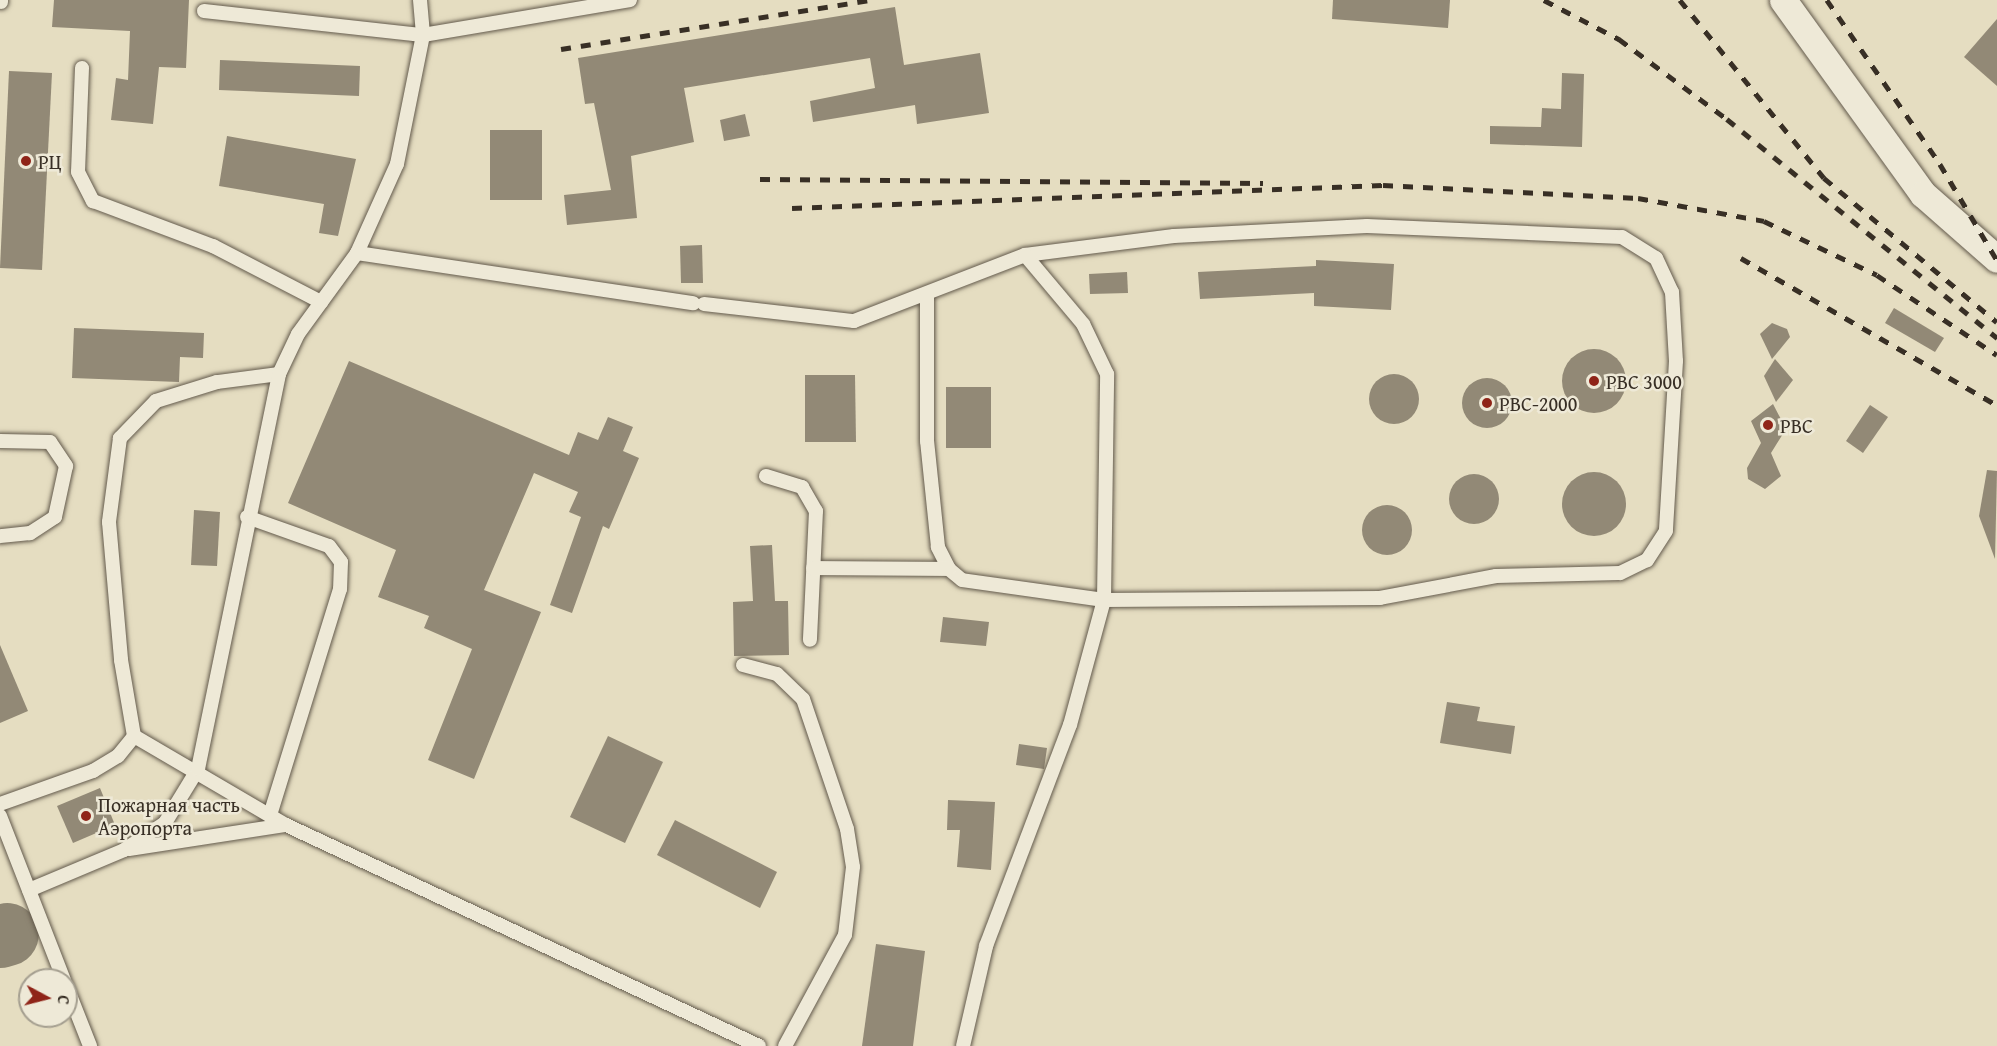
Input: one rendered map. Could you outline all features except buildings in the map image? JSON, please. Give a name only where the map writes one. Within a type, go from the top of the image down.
[{"type":"street","points":[[1783,0],[1923,194],[1997,259]]},
{"type":"lane","points":[[29,890],[123,850],[165,823],[198,769],[247,518],[279,374],[321,302],[357,253],[397,164],[423,35],[420,0]]},
{"type":"lane","points":[[204,12],[423,35],[630,0]]},
{"type":"lane","points":[[82,68],[78,172],[93,201],[213,246],[321,302]]},
{"type":"lane","points":[[357,253],[699,304],[854,321],[927,295],[1025,255],[1174,236],[1367,226],[1596,233],[1640,244],[1668,274],[1672,291],[1676,361],[1666,531],[1647,560],[1620,573],[1496,576],[1380,598],[1104,600],[998,589],[962,580],[949,568],[938,547],[927,441],[927,295]]},
{"type":"lane","points":[[963,1046],[986,946],[1070,725],[1104,600],[1107,374],[1083,324],[1025,255]]},
{"type":"lane","points":[[0,804],[93,771],[118,756],[134,736],[121,660],[108,522],[120,438],[156,401],[217,382],[279,374]]},
{"type":"lane","points":[[0,441],[50,442],[66,466],[55,517],[30,533],[0,536]]},
{"type":"lane","points":[[766,476],[788,480],[812,498],[813,568],[810,640]]},
{"type":"lane","points":[[247,518],[329,546],[341,562],[340,589],[270,815]]},
{"type":"lane","points":[[813,568],[949,568]]},
{"type":"lane","points":[[742,664],[777,674],[803,699],[847,829],[853,867],[845,935],[785,1046]]},
{"type":"lane","points":[[134,736],[198,769],[286,825],[759,1046]]},
{"type":"lane","points":[[0,816],[59,968]]},
{"type":"lane","points":[[123,850],[286,825]]},
{"type":"lane","points":[[78,1016],[90,1046]]},
{"type":"taxiway","points":[[0,936],[7,934]]},
{"type":"railway","points":[[561,49],[871,0]]},
{"type":"railway","points":[[1544,0],[1619,39],[1727,119],[1997,338]]},
{"type":"railway","points":[[1680,0],[1824,178],[1997,322]]},
{"type":"railway","points":[[1827,0],[1940,164],[1997,260]]},
{"type":"railway","points":[[760,179],[1263,183]]},
{"type":"railway","points":[[792,208],[1383,185],[1638,198],[1764,221],[1877,275],[1997,355]]},
{"type":"railway","points":[[1741,258],[1997,405]]},
{"type":"place","name":"РЦ","points":[[26,161]]},
{"type":"place","name":"РВС 3000","points":[[1594,381]]},
{"type":"place","name":"РВС-2000","points":[[1487,403]]},
{"type":"place","name":"РВС","points":[[1768,425]]},
{"type":"place","name":"Пожарная часть Аэропорта","points":[[86,816]]}]
